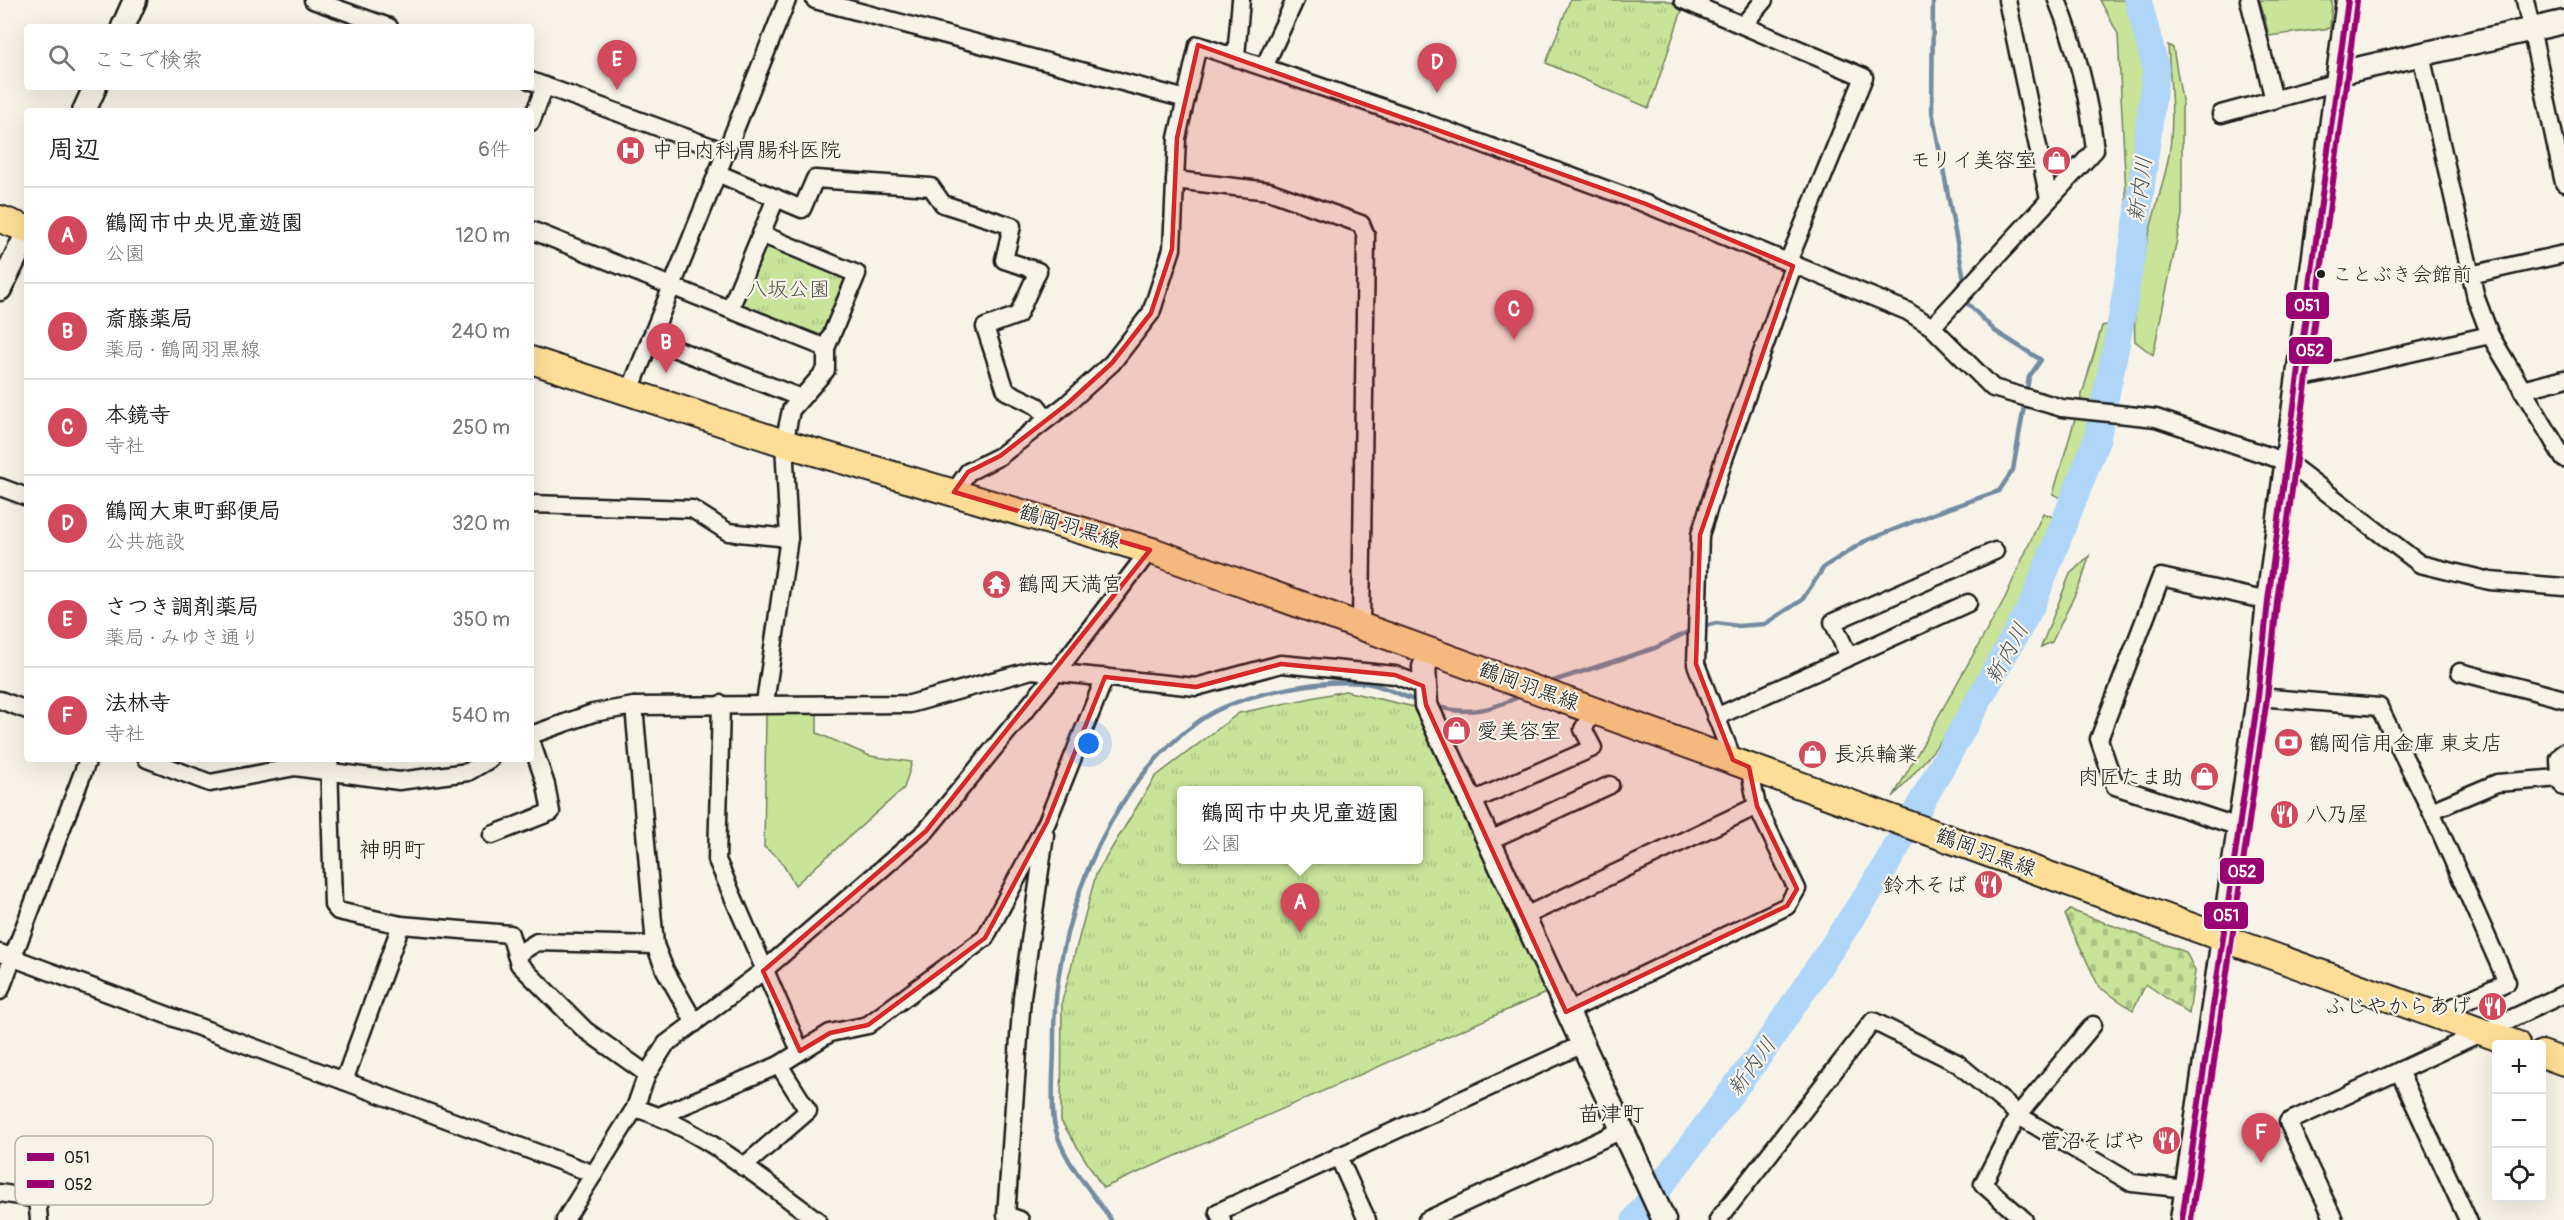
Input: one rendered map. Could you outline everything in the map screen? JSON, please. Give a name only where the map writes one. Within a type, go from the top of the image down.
[{"type":"main road","points":[[0,219],[24,228]]},
{"type":"main road","name":"鶴岡羽黒線","points":[[534,361],[784,443],[1150,550],[2504,1040]]},
{"type":"main road","points":[[2546,1056],[2564,1062]]},
{"type":"street","points":[[124,24],[135,0]]},
{"type":"street","points":[[313,0],[381,24]]},
{"type":"street","points":[[629,393],[787,0]]},
{"type":"street","points":[[815,0],[1186,99]]},
{"type":"street","points":[[1236,56],[1241,0]]},
{"type":"street","points":[[1265,65],[1295,0]]},
{"type":"street","points":[[1744,24],[1764,0]]},
{"type":"street","points":[[2007,0],[2049,199]]},
{"type":"street","points":[[1932,327],[2095,150],[2090,108],[2076,46],[2057,0]]},
{"type":"street","points":[[2249,0],[2274,100]]},
{"type":"street","points":[[2182,1220],[2258,698],[2268,601],[2348,0]]},
{"type":"street","points":[[2525,0],[2564,183]]},
{"type":"street","points":[[1566,1012],[1787,906],[1797,889],[1741,764],[1716,717],[1696,664],[1700,536],[1791,264],[1864,77],[1688,1]]},
{"type":"street","points":[[2221,114],[2421,56],[2564,22]]},
{"type":"street","points":[[954,492],[968,472],[1000,456],[1112,363],[1151,314],[1172,249],[1177,138],[1198,45],[1265,65],[1646,204],[1907,311],[1932,327],[1993,388],[2062,408],[2156,418],[2287,462],[2420,564],[2490,581],[2564,587]]},
{"type":"street","points":[[2421,56],[2476,298],[2490,335],[2564,459]]},
{"type":"street","points":[[534,108],[538,83],[726,152]]},
{"type":"street","points":[[85,108],[94,90]]},
{"type":"street","points":[[717,173],[802,208],[815,179],[931,187],[943,204],[1012,226],[1004,261],[1038,271],[1018,315],[985,327],[1006,391],[1037,406],[1047,419]]},
{"type":"street","points":[[1175,180],[1269,191],[1361,224],[1366,236],[1361,627]]},
{"type":"street","points":[[730,309],[776,198]]},
{"type":"street","points":[[534,231],[826,348]]},
{"type":"street","points":[[761,234],[857,274],[826,348],[826,370],[791,410],[784,443],[789,538],[765,703]]},
{"type":"street","points":[[0,289],[24,240]]},
{"type":"street","points":[[2470,274],[2564,254]]},
{"type":"street","points":[[2299,378],[2490,335]]},
{"type":"street","points":[[650,339],[801,398]]},
{"type":"street","points":[[2522,390],[2564,379]]},
{"type":"street","points":[[0,487],[24,496]]},
{"type":"street","points":[[534,504],[692,508],[728,532],[789,538]]},
{"type":"street","points":[[565,1220],[635,1108],[647,1074],[666,1044],[763,971],[926,831],[1055,674],[1150,550]]},
{"type":"street","points":[[1849,657],[1833,622],[1995,551]]},
{"type":"street","points":[[2239,826],[2115,786],[2099,739],[2161,577],[2268,601]]},
{"type":"street","points":[[1716,717],[1968,603]]},
{"type":"street","points":[[1433,651],[1424,666],[1423,687],[1426,705],[1581,1045],[1664,1220]]},
{"type":"street","points":[[534,734],[593,713],[634,706],[765,703],[910,704],[1032,670],[1196,687],[1281,664],[1395,675],[1423,687]]},
{"type":"street","points":[[2460,672],[2564,699]]},
{"type":"street","points":[[659,1116],[779,1065],[830,1033],[868,1025],[985,938],[1047,822],[1104,677]]},
{"type":"street","points":[[2258,698],[2379,707],[2431,811],[2507,982],[2436,1015]]},
{"type":"street","points":[[0,700],[24,709]]},
{"type":"street","points":[[721,704],[717,860],[763,971],[800,1051]]},
{"type":"street","points":[[634,706],[655,945],[665,970],[695,1023]]},
{"type":"street","points":[[1470,802],[1593,748],[1583,729],[1595,710]]},
{"type":"street","points":[[492,835],[551,812],[546,784],[534,750]]},
{"type":"street","points":[[2431,811],[2496,783],[2563,781],[2559,759],[2564,752]]},
{"type":"street","points":[[0,991],[6,955],[87,762]]},
{"type":"street","points":[[155,762],[210,783],[294,767],[329,766],[399,782],[468,772],[485,762]]},
{"type":"street","points":[[329,766],[333,905],[338,911],[401,925],[510,934],[519,964],[585,1030],[647,1074]]},
{"type":"street","points":[[1488,841],[1611,785]]},
{"type":"street","points":[[1523,917],[1758,806]]},
{"type":"street","points":[[1020,1220],[1006,1215],[1022,997],[1047,822]]},
{"type":"street","points":[[344,1081],[401,925]]},
{"type":"street","points":[[516,955],[537,942],[655,945]]},
{"type":"street","points":[[6,955],[594,1174]]},
{"type":"street","points":[[2334,1220],[2288,1122],[2564,994]]},
{"type":"street","points":[[1719,1220],[1873,1021],[1957,1063],[2018,1114],[2132,1183],[2187,1189]]},
{"type":"street","points":[[2024,1220],[1983,1184],[2018,1114],[2093,1025]]},
{"type":"street","points":[[1222,1220],[1218,1212],[1581,1045]]},
{"type":"street","points":[[743,1167],[808,1111],[779,1065]]},
{"type":"street","points":[[2399,1071],[2468,1220]]},
{"type":"street","points":[[635,1108],[659,1116],[743,1167],[817,1220]]},
{"type":"street","points":[[1427,1220],[1449,1215],[1620,1125]]},
{"type":"street","points":[[1338,1156],[1367,1220]]},
{"type":"street","points":[[0,1192],[15,1195]]},
{"type":"street","points":[[38,1205],[39,1220]]},
{"type":"highlighted area","points":[[1198,45],[1646,204],[1793,266],[1700,535],[1696,664],[1733,760],[1749,767],[1757,806],[1797,889],[1787,906],[1566,1012],[1426,705],[1423,686],[1395,675],[1281,664],[1196,687],[1105,677],[1047,822],[985,938],[868,1025],[830,1033],[800,1051],[763,971],[926,831],[1150,550],[954,492],[968,472],[1000,456],[1067,404],[1112,363],[1151,313],[1172,249],[1177,138]]},
{"type":"green space","points":[[1570,0],[1665,0],[1683,7],[1649,108],[1546,63]]},
{"type":"green space","points":[[2100,0],[2130,0],[2150,66],[2142,149],[2127,215],[2118,34]]},
{"type":"green space","points":[[2260,0],[2332,0],[2330,28],[2269,36]]},
{"type":"green space","points":[[2168,45],[2173,48],[2182,100],[2182,215],[2153,355],[2135,341],[2136,295],[2144,252],[2170,150],[2172,105]]},
{"type":"green space","name":"八坂公園","points":[[763,239],[852,276],[823,341],[735,307]]},
{"type":"green space","points":[[2112,324],[2088,451],[2067,501],[2053,494],[2102,326]]},
{"type":"green space","points":[[2043,513],[2058,519],[2038,576],[2011,634],[1965,708],[1931,754],[1893,797],[2005,598]]},
{"type":"green space","points":[[2089,556],[2082,580],[2052,642],[2041,647],[2070,574]]},
{"type":"green space","points":[[1345,691],[1414,707],[1548,992],[1103,1188],[1061,1121],[1062,1001],[1096,874],[1155,777],[1239,713]]},
{"type":"green space","points":[[766,713],[817,713],[817,733],[870,756],[912,762],[904,788],[795,885],[779,858],[764,847]]},
{"type":"green space","points":[[2070,910],[2186,952],[2195,971],[2189,1014],[2146,984],[2133,1010],[2099,987],[2065,915]]},
{"type":"waterway","points":[[1933,0],[1932,111],[1964,279],[1955,290],[1958,293]]},
{"type":"waterway","name":"新内川","points":[[1635,1220],[1764,1049],[1883,871],[2032,605],[2097,439],[2122,316],[2138,214],[2156,69],[2138,0]]},
{"type":"waterway","points":[[1702,627],[1716,623],[1738,626],[1765,624],[1802,600],[1824,567],[1865,541],[1999,491],[2013,470],[2029,377],[2041,360],[1995,331],[1963,299]]},
{"type":"waterway","points":[[1547,683],[1655,648],[1694,629]]},
{"type":"waterway","points":[[1111,1220],[1064,1152],[1055,1127],[1052,1098],[1056,1001],[1062,956],[1073,910],[1089,866],[1110,824],[1135,785],[1165,750],[1199,721],[1234,703],[1278,690],[1345,682],[1378,686],[1420,702]]},
{"type":"waterway","points":[[1434,706],[1459,711],[1480,710],[1523,695]]},
{"type":"transit line","name":"051","points":[[2182,1220],[2258,697],[2268,601],[2348,0]]},
{"type":"transit line","name":"052","points":[[2191,1220],[2267,698],[2277,602],[2357,1]]},
{"type":"place","name":"さつき調剤薬局","points":[[617,90]]},
{"type":"place","name":"鶴岡大東町郵便局","points":[[1437,93]]},
{"type":"place","name":"中目内科胃腸科医院","points":[[631,150]]},
{"type":"place","name":"モリイ美容室","points":[[2057,160]]},
{"type":"place","name":"ことぶき会館前","points":[[2321,274]]},
{"type":"place","name":"本鏡寺","points":[[1514,340]]},
{"type":"place","name":"斎藤薬局","points":[[666,373]]},
{"type":"place","name":"鶴岡天満宮","points":[[997,584]]},
{"type":"place","name":"愛美容室","points":[[1456,731]]},
{"type":"place","name":"鶴岡信用金庫 東支店","points":[[2288,743]]},
{"type":"place","name":"長浜輪業","points":[[1813,754]]},
{"type":"place","name":"肉匠たま助","points":[[2204,777]]},
{"type":"place","name":"八乃屋","points":[[2285,814]]},
{"type":"place","name":"鈴木そば","points":[[1988,885]]},
{"type":"place","name":"鶴岡市中央児童遊園","points":[[1300,933]]},
{"type":"place","name":"ふじやからあげ","points":[[2492,1006]]},
{"type":"place","name":"菅沼そばや","points":[[2166,1141]]},
{"type":"place","name":"法林寺","points":[[2261,1163]]},
{"type":"district","name":"神明町","points":[[392,849]]},
{"type":"district","name":"苗津町","points":[[1611,1113]]}]
